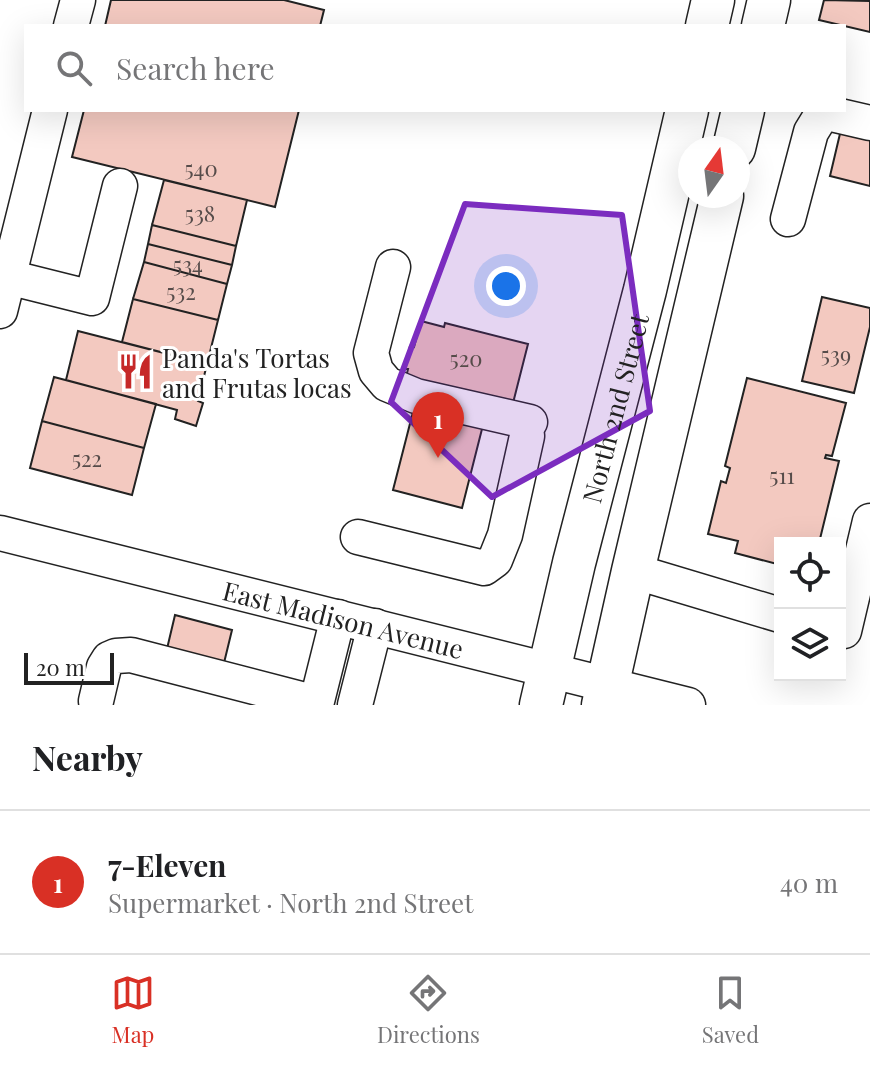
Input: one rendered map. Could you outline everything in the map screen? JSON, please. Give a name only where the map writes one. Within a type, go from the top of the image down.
[{"type":"main road","points":[[707,24],[713,0]]},
{"type":"main road","points":[[763,24],[769,0]]},
{"type":"main road","name":"North 2nd Street","points":[[546,688],[687,112]]},
{"type":"main road","points":[[737,136],[743,112]]},
{"type":"main road","name":"North 2nd Street","points":[[606,696],[719,208]]},
{"type":"street","points":[[72,24],[78,0]]},
{"type":"street","points":[[0,311],[49,112]]},
{"type":"street","points":[[788,219],[811,132],[819,119],[827,113],[870,123]]},
{"type":"street","points":[[8,277],[92,298],[120,186]]},
{"type":"street","points":[[358,537],[484,568],[495,560],[505,535],[528,429],[416,396],[387,384],[376,371],[371,353],[393,267]]},
{"type":"street","points":[[851,633],[870,521]]},
{"type":"street","name":"East Madison Avenue","points":[[0,533],[375,626],[546,688],[688,705]]},
{"type":"street","points":[[633,571],[774,613]]},
{"type":"street","points":[[93,700],[109,659],[131,655],[316,704],[338,617]]},
{"type":"street","points":[[355,705],[375,626]]},
{"type":"highlighted area","points":[[465,204],[622,215],[650,411],[492,497],[391,402]]},
{"type":"building","points":[[111,0],[284,0],[324,10],[320,24],[105,24]]},
{"type":"building","points":[[824,0],[870,1],[870,32],[819,20]]},
{"type":"building","points":[[83,112],[299,112],[275,207],[72,157]]},
{"type":"building","points":[[843,121],[870,128],[870,186],[830,176]]},
{"type":"building","points":[[164,180],[247,200],[236,246],[152,225]]},
{"type":"building","points":[[152,225],[236,246],[232,265],[148,244]]},
{"type":"building","points":[[148,244],[232,265],[227,284],[144,262]]},
{"type":"building","points":[[144,262],[227,284],[218,320],[133,299]]},
{"type":"building","points":[[822,297],[870,308],[870,327],[854,393],[802,381]]},
{"type":"building","points":[[133,299],[218,320],[207,364],[122,342]]},
{"type":"building","points":[[421,321],[444,327],[445,323],[528,344],[512,407],[405,382],[410,346],[414,347]]},
{"type":"building","name":"Panda's Tortas and Frutas locas","points":[[78,331],[207,364],[198,401],[203,403],[196,426],[175,419],[177,410],[66,380]]},
{"type":"building","points":[[54,377],[156,404],[144,448],[42,421]]},
{"type":"building","points":[[747,378],[846,403],[832,456],[826,455],[825,458],[839,461],[820,537],[774,537],[774,563],[735,553],[738,541],[708,534],[721,481],[726,483],[730,468],[725,466]]},
{"type":"building","points":[[414,408],[483,425],[462,508],[393,490]]},
{"type":"building","points":[[42,421],[144,448],[132,495],[30,468]]},
{"type":"building","points":[[175,615],[232,630],[223,667],[166,653]]},
{"type":"place","name":"Panda's Tortas and Frutas locas","points":[[136,372]]},
{"type":"place","name":"7-Eleven","points":[[438,458]]}]
